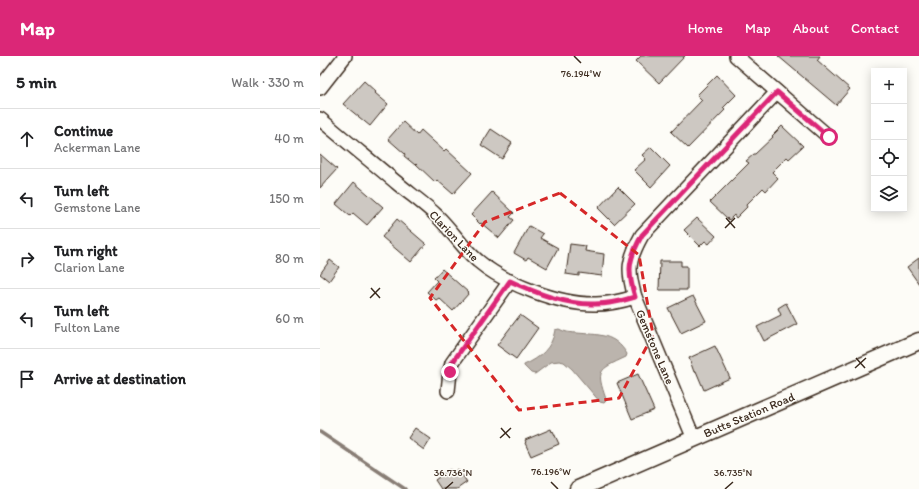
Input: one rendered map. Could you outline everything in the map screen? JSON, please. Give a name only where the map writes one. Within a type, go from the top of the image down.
[{"type":"main road","name":"Butts Station Road","points":[[578,489],[919,341]]},
{"type":"street","points":[[320,88],[345,56]]},
{"type":"street","points":[[736,56],[829,137]]},
{"type":"street","name":"Gemstone Lane","points":[[694,439],[635,297],[630,282],[630,262],[634,248],[642,235],[777,92]]},
{"type":"street","name":"Clarion Lane","points":[[320,119],[437,216],[470,254],[492,271],[510,281],[541,294],[570,302],[583,304],[611,303],[635,297]]},
{"type":"street","points":[[448,391],[452,363],[510,281]]},
{"type":"highlighted area","points":[[560,193],[639,255],[653,335],[619,398],[519,410],[430,298],[485,222]]},
{"type":"shaded area","points":[[559,329],[570,333],[605,336],[617,342],[627,354],[626,357],[605,368],[602,372],[601,382],[606,399],[604,403],[600,402],[572,369],[564,362],[551,362],[535,374],[531,373],[524,366],[544,352],[551,342],[555,330]]},
{"type":"building","points":[[641,56],[685,56],[659,83],[636,61]]},
{"type":"building","points":[[778,56],[820,56],[817,60],[850,89],[836,105]]},
{"type":"building","points":[[717,75],[736,95],[723,108],[725,110],[688,148],[671,132],[702,100],[697,95]]},
{"type":"building","points":[[364,81],[388,104],[370,126],[343,104]]},
{"type":"building","points":[[403,122],[417,135],[421,130],[444,151],[446,149],[472,173],[453,194],[437,180],[435,182],[416,164],[415,165],[404,156],[405,154],[388,139]]},
{"type":"building","points":[[782,126],[803,146],[789,159],[787,157],[772,172],[778,178],[766,191],[763,188],[746,205],[747,207],[736,218],[734,215],[729,220],[710,202],[749,163],[746,161],[773,137],[772,136]]},
{"type":"building","points":[[491,129],[512,143],[502,159],[481,145]]},
{"type":"building","points":[[651,147],[670,166],[651,187],[634,170],[646,159],[642,155]]},
{"type":"building","points":[[320,154],[337,169],[320,188]]},
{"type":"building","points":[[354,182],[383,207],[367,225],[353,213],[350,216],[336,204]]},
{"type":"building","points":[[618,187],[635,204],[614,224],[598,208]]},
{"type":"building","points":[[492,192],[514,213],[510,217],[514,220],[499,238],[481,223],[480,224],[471,215]]},
{"type":"building","points":[[697,218],[716,236],[709,244],[705,241],[700,246],[684,230]]},
{"type":"building","points":[[397,219],[426,244],[411,262],[382,237]]},
{"type":"building","points":[[529,226],[543,234],[540,238],[558,248],[547,268],[528,257],[526,260],[514,253]]},
{"type":"building","points":[[570,244],[586,246],[585,251],[604,254],[602,276],[579,273],[579,276],[566,274]]},
{"type":"building","points":[[919,258],[919,284],[907,267]]},
{"type":"building","points":[[330,260],[339,267],[329,281],[320,274]]},
{"type":"building","points":[[660,261],[681,261],[681,266],[687,266],[687,290],[659,290]]},
{"type":"building","points":[[442,269],[469,293],[453,311],[439,298],[436,300],[427,292],[437,281],[434,278]]},
{"type":"building","points":[[693,296],[706,321],[681,333],[668,308]]},
{"type":"building","points":[[786,303],[797,324],[764,341],[757,327],[781,315],[778,308]]},
{"type":"building","points":[[520,315],[538,328],[516,359],[497,345]]},
{"type":"building","points":[[715,346],[730,378],[704,390],[696,371],[694,372],[689,358]]},
{"type":"building","points":[[638,374],[654,410],[632,419],[617,383]]},
{"type":"building","points":[[415,428],[431,439],[424,450],[408,438]]},
{"type":"building","points":[[551,429],[559,444],[531,456],[525,440]]},
{"type":"building","points":[[450,469],[452,473],[458,469],[467,482],[457,489],[441,489],[435,480]]},
{"type":"waterway","points":[[320,432],[405,489]]},
{"type":"route","points":[[450,372],[452,363],[510,281],[541,294],[583,304],[611,303],[635,297],[630,282],[630,262],[634,248],[642,235],[777,92],[829,137]]}]
